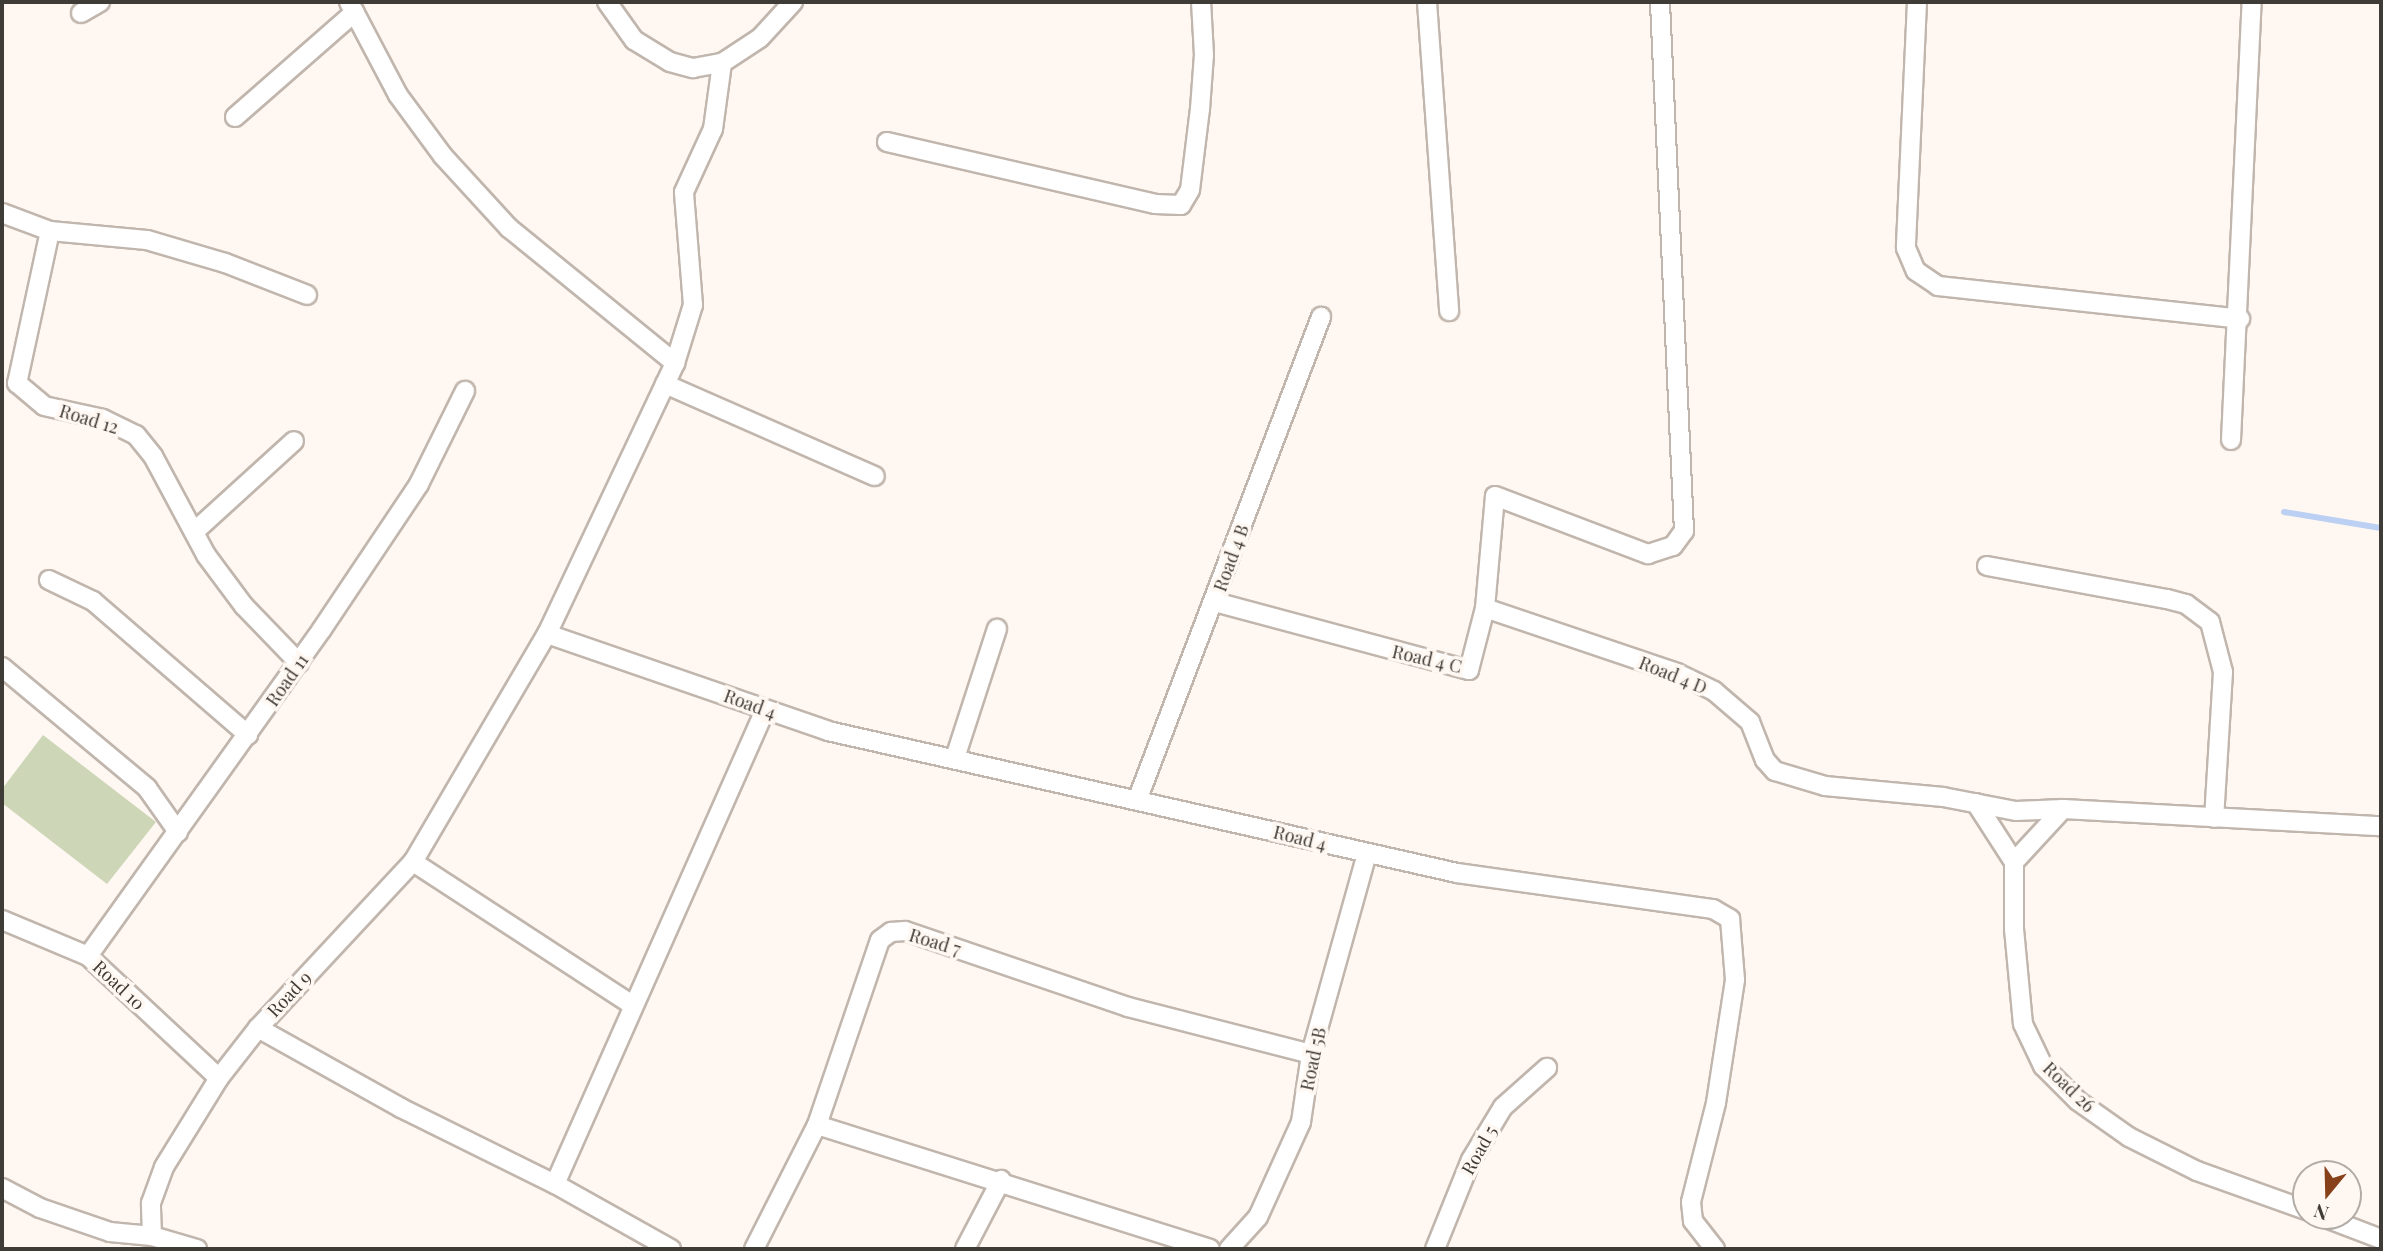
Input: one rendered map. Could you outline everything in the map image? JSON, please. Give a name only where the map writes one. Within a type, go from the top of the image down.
[{"type":"street","points":[[81,13],[100,2]]},
{"type":"street","points":[[607,2],[634,40],[670,62],[694,68],[722,63],[760,38],[793,2]]},
{"type":"street","points":[[887,142],[1155,204],[1181,205],[1190,190],[1200,109],[1204,55],[1201,2]]},
{"type":"street","points":[[1427,2],[1448,312]]},
{"type":"street","name":"Road 4 C","points":[[1215,602],[1459,670],[1469,670],[1475,657],[1485,608],[1495,496],[1648,554],[1673,546],[1684,531],[1660,2]]},
{"type":"street","points":[[1917,2],[1906,248],[1916,271],[1938,286],[2240,319]]},
{"type":"street","points":[[2231,440],[2240,319],[2252,2]]},
{"type":"street","points":[[235,117],[352,7],[398,95],[430,141],[509,228],[675,363]]},
{"type":"street","name":"Road 9","points":[[152,1236],[152,1203],[164,1167],[219,1078],[258,1028],[413,862],[547,634],[675,363],[693,305],[684,192],[713,129],[722,63]]},
{"type":"street","points":[[2,213],[50,231],[147,240],[225,263],[307,295]]},
{"type":"street","name":"Road 12","points":[[50,231],[18,383],[44,406],[103,419],[136,435],[153,456],[194,532],[244,606],[299,663]]},
{"type":"street","name":"Road 4 B","points":[[1138,798],[1215,602],[1321,317]]},
{"type":"street","points":[[665,384],[875,476]]},
{"type":"street","name":"Road 11","points":[[88,956],[299,663],[419,484],[465,391]]},
{"type":"street","points":[[194,532],[294,441]]},
{"type":"street","points":[[1987,566],[2167,599],[2186,604],[2210,622],[2223,672],[2214,818]]},
{"type":"street","points":[[49,580],[93,601],[248,735]]},
{"type":"street","name":"Road 4 D","points":[[1485,608],[1677,673],[1714,691],[1750,722],[1765,761],[1775,771],[1825,786],[1976,803],[2016,811],[2063,809],[2381,826]]},
{"type":"street","points":[[955,758],[997,629]]},
{"type":"street","name":"Road 4","points":[[547,634],[828,731],[1138,798],[1367,855],[1547,889],[1713,909],[1730,919],[1735,980],[1730,1030],[1691,1202],[1693,1221],[1716,1249]]},
{"type":"street","points":[[2,667],[147,788],[178,832]]},
{"type":"street","points":[[555,1184],[632,1005],[765,710]]},
{"type":"street","points":[[1976,803],[2014,862],[2063,809]]},
{"type":"street","name":"Road 5B","points":[[1228,1249],[1258,1217],[1301,1122],[1311,1054],[1367,855]]},
{"type":"street","points":[[413,862],[632,1005]]},
{"type":"street","name":"Road 26","points":[[2014,862],[2014,929],[2023,1024],[2043,1066],[2078,1101],[2129,1137],[2197,1171],[2292,1205]]},
{"type":"street","name":"Road 10","points":[[2,920],[88,956],[219,1078]]},
{"type":"street","name":"Road 7","points":[[754,1249],[817,1125],[880,940],[891,932],[905,931],[1128,1007],[1311,1054]]},
{"type":"street","points":[[258,1028],[401,1108],[555,1184],[671,1249]]},
{"type":"street","name":"Road 5","points":[[1435,1249],[1471,1160],[1503,1107],[1547,1068]]},
{"type":"street","points":[[817,1125],[1001,1180],[1210,1249]]},
{"type":"street","points":[[965,1249],[1001,1180]]},
{"type":"street","points":[[2,1188],[40,1208],[110,1231],[152,1236],[197,1249]]},
{"type":"street","points":[[2358,1230],[2381,1239]]},
{"type":"green space","points":[[43,735],[156,822],[107,884],[2,803],[2,789]]},
{"type":"waterway","points":[[2284,512],[2381,528]]}]
